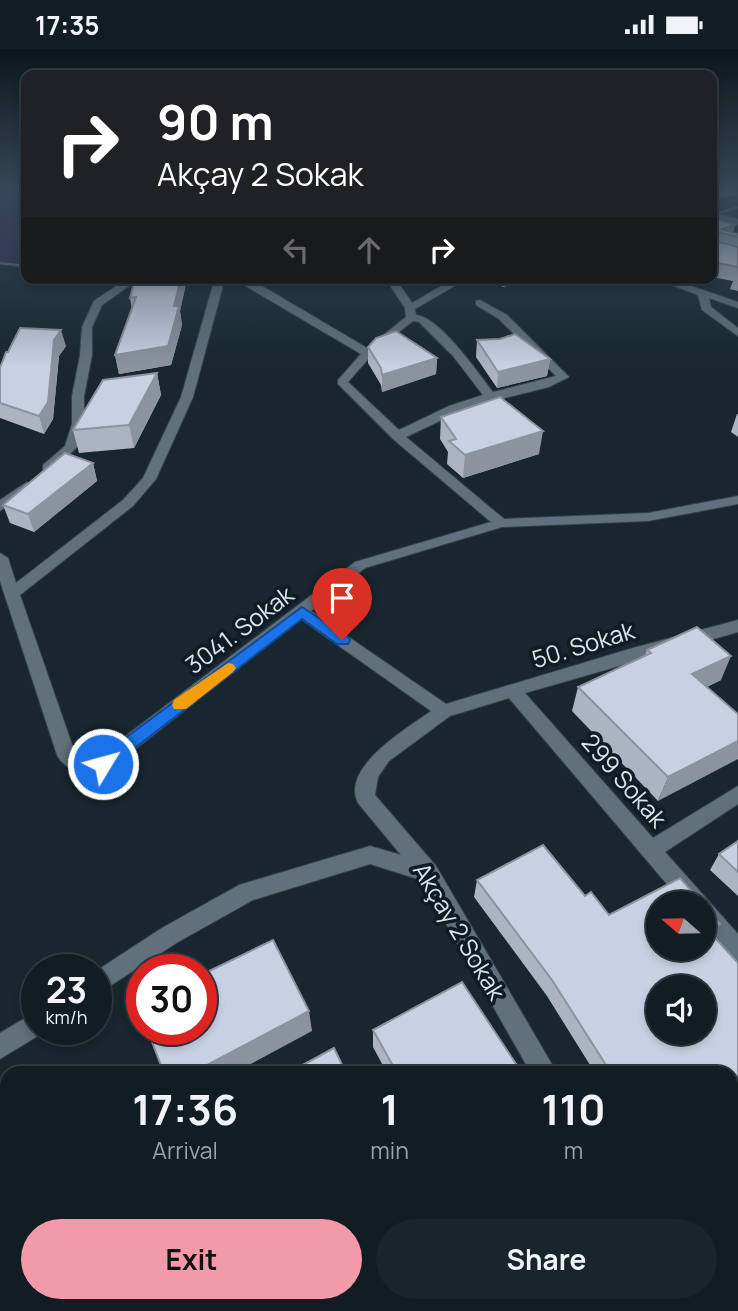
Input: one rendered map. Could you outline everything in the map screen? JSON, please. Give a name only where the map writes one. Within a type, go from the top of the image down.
[{"type":"street","points":[[0,507],[71,447],[78,424],[78,396],[86,355],[87,327],[98,303],[124,284]]},
{"type":"street","points":[[12,594],[128,503],[149,479],[187,397],[218,284]]},
{"type":"street","points":[[252,284],[366,352]]},
{"type":"street","points":[[394,284],[411,313],[422,319],[457,354],[490,396]]},
{"type":"street","points":[[454,284],[411,313],[378,346],[366,352],[342,382],[398,436],[502,523]]},
{"type":"street","points":[[673,284],[703,296],[738,305]]},
{"type":"street","points":[[703,296],[706,308],[738,333]]},
{"type":"street","points":[[398,436],[442,412],[490,396],[552,383],[563,377],[503,317],[480,303]]},
{"type":"street","name":"3041. Sokak","points":[[0,558],[66,755],[85,766],[103,764],[360,565],[502,523],[648,517],[738,500]]},
{"type":"street","points":[[302,612],[444,711]]},
{"type":"street","name":"50. Sokak","points":[[444,711],[633,654],[738,626]]},
{"type":"street","name":"299 Sokak","points":[[513,691],[687,891]]},
{"type":"street","name":"Akçay 2 Sokak","points":[[444,711],[382,756],[369,775],[365,797],[428,873],[541,1066]]},
{"type":"street","points":[[651,850],[738,794]]},
{"type":"street","points":[[112,973],[170,935],[247,892],[370,855],[428,873]]},
{"type":"street","points":[[716,925],[738,951]]},
{"type":"street","points":[[0,1047],[21,1033]]},
{"type":"lane","points":[[0,263],[21,265]]},
{"type":"shaded area","points":[[0,248],[21,248],[21,263],[0,261]]},
{"type":"building","points":[[717,248],[738,248],[738,267],[717,263]]},
{"type":"building","points":[[134,284],[180,284],[174,306],[179,306],[168,346],[115,355],[136,297],[130,298]]},
{"type":"building","points":[[20,328],[61,330],[54,340],[48,402],[39,416],[0,403],[0,368]]},
{"type":"building","points":[[396,331],[437,358],[382,375],[381,368],[368,347],[376,338]]},
{"type":"building","points":[[515,334],[550,359],[498,372],[477,340],[500,339]]},
{"type":"building","points":[[157,373],[129,425],[73,430],[103,380]]},
{"type":"building","points":[[500,397],[543,431],[465,455],[449,441],[456,439],[441,417]]},
{"type":"building","points":[[65,453],[93,463],[28,514],[3,505]]},
{"type":"building","points":[[697,627],[731,656],[692,674],[738,714],[738,741],[668,777],[578,687],[651,653],[647,650]]},
{"type":"building","points":[[738,841],[738,872],[719,854]]},
{"type":"building","points":[[543,845],[585,896],[591,892],[609,915],[646,896],[646,961],[716,961],[716,939],[738,963],[738,1066],[607,1066],[552,980],[477,880]]},
{"type":"building","points":[[680,878],[691,891],[655,891]]},
{"type":"building","points":[[273,940],[309,1011],[205,1066],[161,1066],[153,1045],[217,1045],[217,967]]},
{"type":"building","points":[[462,982],[517,1066],[393,1066],[373,1030]]},
{"type":"building","points":[[334,1048],[343,1066],[301,1066]]},
{"type":"slow traffic","points":[[180,705],[228,668]]},
{"type":"route","points":[[103,764],[302,612],[342,640]]}]
